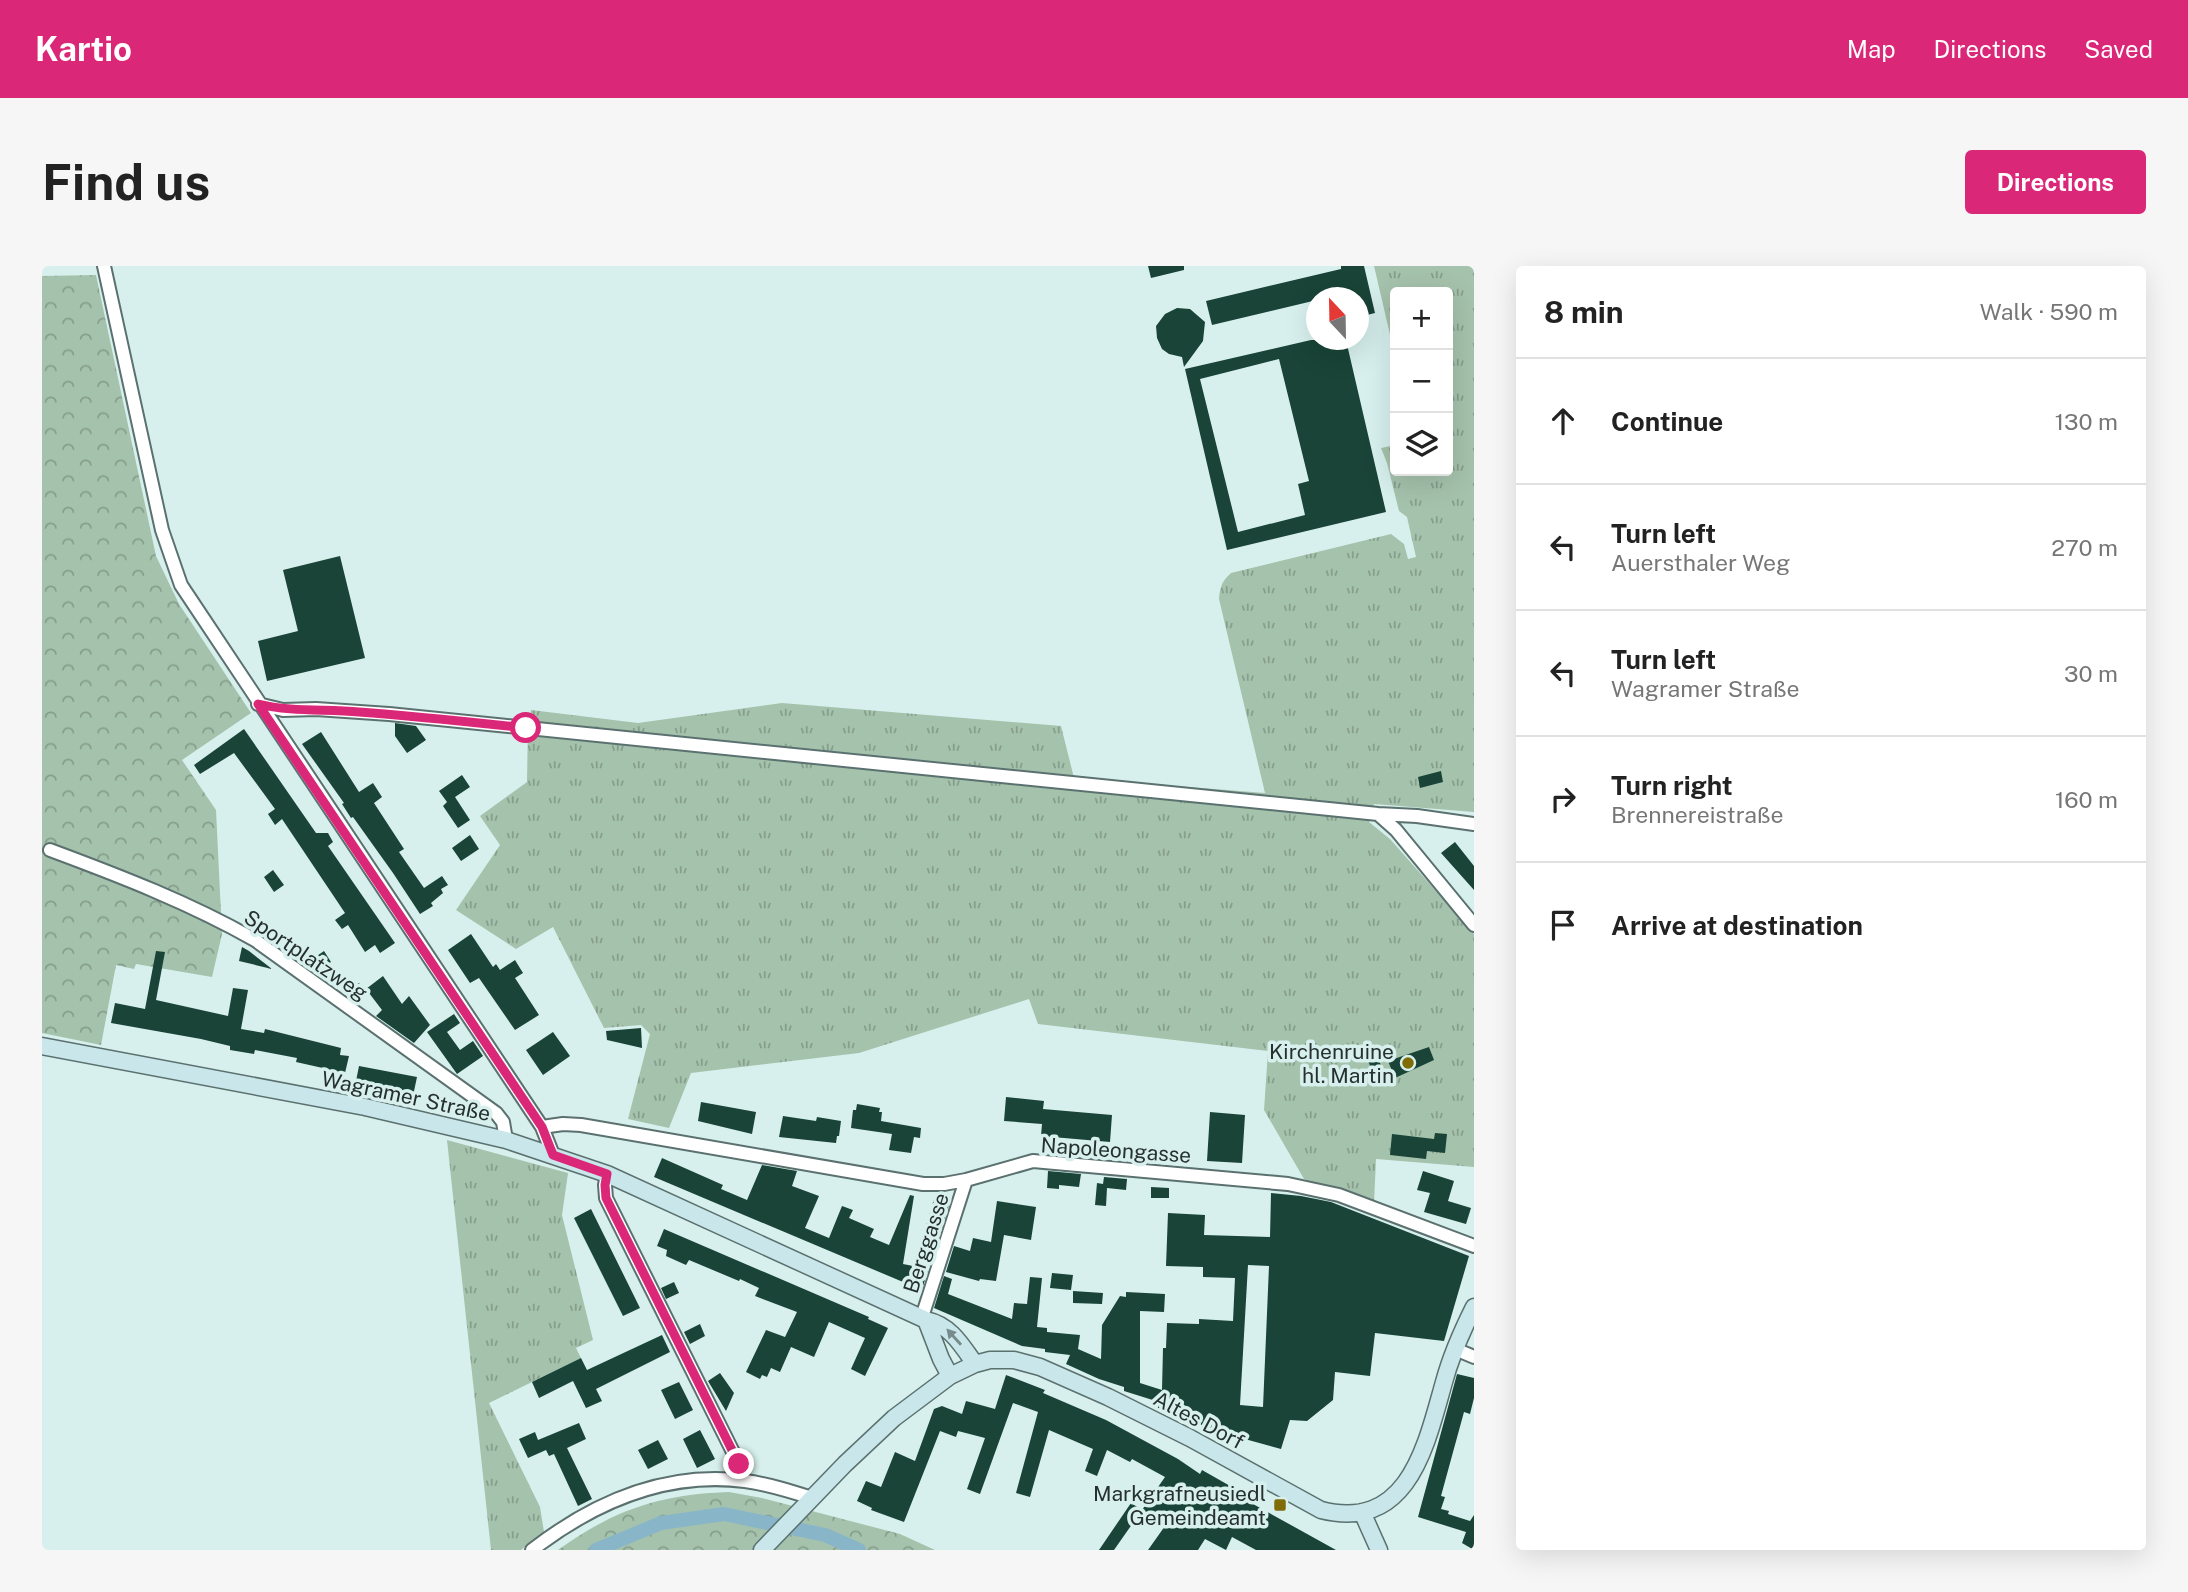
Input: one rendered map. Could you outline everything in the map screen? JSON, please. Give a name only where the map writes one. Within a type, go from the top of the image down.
[{"type":"main road","name":"Wagramer Straße","points":[[42,1046],[365,1107],[506,1140],[553,1155],[607,1174],[936,1322],[947,1329],[975,1364]]},
{"type":"main road","points":[[1379,1550],[1362,1512],[1392,1497],[1414,1471],[1429,1434],[1455,1349],[1474,1307]]},
{"type":"main road","points":[[924,1318],[950,1376]]},
{"type":"main road","name":"Altes Dorf","points":[[765,1546],[894,1418],[950,1376],[975,1364],[1002,1359],[1040,1367],[1108,1397],[1178,1432],[1306,1503],[1335,1513],[1362,1512]]},
{"type":"street","points":[[104,266],[162,530],[174,571],[188,598],[258,704],[542,1127],[553,1155]]},
{"type":"street","points":[[258,704],[283,710],[316,709],[389,714],[1417,816],[1474,824]]},
{"type":"street","points":[[1378,814],[1396,830],[1474,925]]},
{"type":"street","name":"Sportplatzweg","points":[[50,850],[139,884],[225,923],[255,940],[496,1113],[503,1122],[506,1140]]},
{"type":"street","name":"Napoleongasse","points":[[542,1127],[581,1125],[900,1181],[944,1184],[1033,1161],[1288,1184],[1339,1195],[1474,1246]]},
{"type":"street","points":[[607,1174],[606,1198],[739,1464],[744,1481]]},
{"type":"street","name":"Berggasse","points":[[924,1318],[966,1180]]},
{"type":"street","points":[[1455,1349],[1474,1357]]},
{"type":"street","points":[[532,1550],[583,1515],[636,1492],[683,1481],[744,1481],[812,1497]]},
{"type":"green space","points":[[1374,266],[1474,266],[1474,812],[1374,804],[1369,822],[1390,839],[1474,934],[1474,1167],[1376,1159],[1374,1203],[1304,1179],[1264,1110],[1268,1051],[1038,1024],[1029,999],[859,1053],[691,1073],[669,1128],[628,1119],[650,1034],[641,1025],[604,1028],[553,927],[516,949],[456,910],[500,845],[480,816],[527,782],[528,723],[531,710],[638,723],[782,703],[1061,726],[1074,778],[1265,793],[1219,599],[1224,582],[1231,573],[1391,534],[1404,544],[1408,559],[1416,557],[1407,517],[1399,511],[1390,476],[1453,476],[1453,287],[1390,287],[1390,335]]},
{"type":"green space","points":[[96,275],[156,556],[179,604],[251,713],[182,760],[216,810],[222,934],[212,977],[136,964],[134,969],[116,965],[101,1045],[42,1033],[42,276]]},
{"type":"green space","points":[[1390,446],[1390,475],[1387,463],[1381,448]]},
{"type":"green space","points":[[447,1140],[568,1173],[562,1215],[593,1340],[576,1348],[581,1358],[489,1403],[540,1507],[544,1532],[521,1550],[491,1550]]},
{"type":"green space","points":[[729,1492],[900,1534],[935,1550],[558,1550],[598,1524],[639,1507],[681,1496]]},
{"type":"building","points":[[1148,266],[1184,266],[1184,270],[1151,278]]},
{"type":"building","points":[[1341,266],[1364,266],[1369,287],[1306,287],[1306,303],[1212,325],[1206,301],[1341,269]]},
{"type":"building","points":[[1369,287],[1375,313],[1369,314]]},
{"type":"building","points":[[1177,308],[1190,309],[1205,322],[1203,341],[1184,367],[1182,357],[1162,349],[1157,338],[1156,326],[1165,314]]},
{"type":"building","points":[[1306,341],[1306,350],[1348,350],[1386,512],[1227,550],[1185,369]],"holes":[[[1279,359],[1309,481],[1298,484],[1305,515],[1238,532],[1200,379]]]},
{"type":"building","points":[[340,556],[365,658],[267,681],[258,641],[298,631],[283,570]]},
{"type":"building","points":[[395,723],[416,726],[426,740],[407,753],[395,736]]},
{"type":"building","points":[[244,729],[316,833],[328,833],[333,842],[328,846],[395,943],[380,953],[375,945],[365,952],[348,925],[342,929],[335,920],[345,913],[282,819],[275,825],[268,814],[275,809],[234,753],[200,774],[194,765]]},
{"type":"building","points":[[321,732],[359,792],[373,783],[382,797],[374,803],[404,849],[399,852],[424,888],[442,876],[448,885],[441,889],[443,893],[431,903],[433,906],[420,914],[302,744]]},
{"type":"building","points":[[1441,771],[1443,782],[1420,788],[1418,777]]},
{"type":"building","points":[[462,775],[470,787],[455,797],[470,820],[458,828],[443,806],[447,802],[439,791]]},
{"type":"building","points":[[470,835],[479,849],[461,861],[452,848]]},
{"type":"building","points":[[1455,842],[1474,866],[1474,890],[1441,853]]},
{"type":"building","points":[[273,870],[284,885],[274,892],[264,877]]},
{"type":"building","points":[[471,934],[493,967],[496,964],[500,970],[515,960],[523,973],[515,978],[539,1015],[515,1030],[479,978],[470,983],[448,950]]},
{"type":"building","points":[[242,947],[249,951],[272,969],[239,961]]},
{"type":"building","points":[[156,951],[165,952],[156,1000],[228,1016],[233,988],[248,990],[241,1029],[264,1033],[265,1029],[341,1048],[340,1055],[349,1056],[345,1073],[296,1062],[297,1058],[255,1050],[254,1054],[230,1050],[230,1046],[201,1039],[111,1023],[115,1003],[145,1009]]},
{"type":"building","points":[[324,951],[331,962],[315,972],[304,965]]},
{"type":"building","points":[[383,976],[402,1004],[409,996],[430,1025],[414,1043],[376,1016],[382,1010],[366,989]]},
{"type":"building","points":[[359,983],[366,994],[356,1001],[344,993]]},
{"type":"building","points":[[454,1014],[460,1023],[447,1032],[460,1050],[473,1041],[483,1056],[457,1074],[427,1032]]},
{"type":"building","points":[[641,1028],[642,1048],[607,1040],[606,1031]]},
{"type":"building","points":[[553,1032],[570,1056],[543,1075],[526,1050]]},
{"type":"building","name":"Kirchenruine hl. Martin","points":[[1429,1047],[1434,1060],[1395,1078],[1388,1061]]},
{"type":"building","points":[[1376,1052],[1383,1071],[1374,1074],[1366,1056]]},
{"type":"building","points":[[359,1066],[417,1077],[413,1096],[355,1086]]},
{"type":"building","points":[[1006,1097],[1044,1101],[1043,1109],[1112,1115],[1110,1142],[1041,1136],[1042,1124],[1004,1121]]},
{"type":"building","points":[[701,1102],[756,1112],[752,1134],[698,1121]]},
{"type":"building","points":[[857,1104],[880,1108],[881,1121],[921,1128],[920,1138],[914,1137],[911,1153],[889,1150],[892,1134],[851,1128],[853,1110],[856,1110]]},
{"type":"building","points":[[1210,1112],[1245,1115],[1242,1163],[1207,1161]]},
{"type":"building","points":[[783,1116],[816,1121],[817,1117],[841,1121],[836,1143],[779,1137]]},
{"type":"building","points":[[1435,1133],[1447,1134],[1445,1153],[1427,1151],[1426,1159],[1390,1155],[1392,1134],[1434,1139]]},
{"type":"building","points":[[662,1158],[723,1185],[721,1189],[747,1200],[762,1165],[797,1171],[792,1186],[819,1196],[805,1228],[829,1238],[842,1206],[853,1210],[849,1218],[874,1229],[870,1237],[889,1245],[910,1195],[914,1196],[903,1264],[913,1266],[914,1263],[928,1269],[922,1290],[654,1177]]},
{"type":"building","points":[[1048,1171],[1081,1174],[1079,1187],[1059,1185],[1059,1189],[1047,1188]]},
{"type":"building","points":[[1423,1171],[1454,1181],[1448,1201],[1471,1208],[1466,1224],[1424,1212],[1430,1193],[1417,1190]]},
{"type":"building","points":[[1104,1177],[1127,1179],[1126,1190],[1107,1188],[1106,1206],[1095,1205],[1097,1183],[1103,1184]]},
{"type":"building","points":[[1151,1187],[1169,1188],[1169,1198],[1151,1198]]},
{"type":"building","points":[[1271,1193],[1331,1202],[1469,1256],[1444,1341],[1375,1333],[1370,1376],[1335,1372],[1333,1400],[1307,1421],[1290,1420],[1281,1449],[1223,1433],[1191,1421],[1192,1416],[1158,1408],[1159,1402],[1124,1391],[1124,1387],[1066,1364],[1070,1355],[1022,1346],[934,1308],[944,1276],[952,1279],[948,1294],[1012,1319],[1014,1303],[1027,1304],[1030,1277],[1042,1278],[1037,1327],[1047,1328],[1047,1332],[1080,1335],[1078,1349],[1101,1359],[1102,1325],[1120,1296],[1126,1297],[1126,1292],[1165,1294],[1164,1312],[1140,1311],[1140,1383],[1162,1390],[1163,1348],[1166,1348],[1167,1323],[1199,1324],[1199,1319],[1233,1321],[1235,1278],[1203,1277],[1203,1267],[1166,1266],[1168,1213],[1205,1215],[1204,1235],[1270,1237]],"holes":[[[1248,1265],[1269,1266],[1263,1407],[1240,1405]]]},
{"type":"building","points":[[935,1196],[951,1199],[940,1231],[926,1226]]},
{"type":"building","points":[[997,1201],[1036,1207],[1031,1240],[1004,1235],[996,1281],[979,1281],[946,1272],[954,1246],[970,1251],[973,1238],[991,1242]]},
{"type":"building","points":[[591,1209],[640,1308],[623,1316],[574,1218]]},
{"type":"building","points":[[664,1229],[869,1317],[868,1319],[888,1328],[865,1376],[851,1369],[865,1338],[829,1322],[814,1357],[791,1347],[780,1372],[771,1368],[767,1377],[762,1375],[760,1379],[746,1372],[766,1330],[785,1337],[797,1312],[755,1296],[759,1288],[740,1279],[739,1281],[689,1260],[686,1265],[666,1256],[667,1250],[657,1246]]},
{"type":"building","points":[[1052,1273],[1073,1275],[1071,1290],[1050,1288]]},
{"type":"building","points":[[674,1282],[679,1293],[666,1299],[661,1288]]},
{"type":"building","points":[[1073,1291],[1103,1293],[1102,1304],[1073,1303]]},
{"type":"building","points":[[700,1324],[705,1336],[690,1344],[684,1332]]},
{"type":"building","points":[[662,1335],[670,1352],[596,1389],[602,1401],[586,1408],[573,1381],[539,1398],[532,1382],[581,1358],[587,1370]]},
{"type":"building","points":[[720,1373],[734,1393],[726,1411],[708,1381]]},
{"type":"building","points":[[1457,1374],[1474,1378],[1474,1398],[1470,1414],[1464,1412],[1441,1496],[1445,1497],[1441,1509],[1470,1521],[1474,1515],[1474,1550],[1462,1543],[1466,1532],[1418,1517]]},
{"type":"building","points":[[1006,1375],[1045,1390],[1043,1393],[1106,1420],[1200,1474],[1202,1470],[1246,1495],[1244,1499],[1336,1550],[1256,1550],[1232,1537],[1226,1550],[1205,1539],[1198,1550],[1148,1550],[1165,1526],[1142,1510],[1165,1477],[1132,1459],[1130,1462],[1107,1450],[1097,1476],[1085,1471],[1093,1449],[1049,1430],[1030,1497],[1016,1493],[1038,1412],[1013,1403],[980,1494],[967,1489],[985,1438],[958,1431],[956,1437],[940,1431],[904,1522],[871,1510],[872,1508],[857,1501],[866,1481],[881,1487],[895,1452],[915,1461],[934,1409],[942,1406],[962,1414],[966,1401],[995,1409]]},
{"type":"building","points":[[679,1382],[693,1410],[675,1419],[661,1390]]},
{"type":"building","points":[[579,1423],[586,1439],[567,1448],[592,1499],[578,1506],[554,1454],[549,1456],[546,1450],[528,1458],[519,1439],[535,1432],[538,1440]]},
{"type":"building","points":[[700,1430],[715,1459],[697,1468],[683,1439]]},
{"type":"building","points":[[658,1440],[668,1459],[648,1469],[638,1450]]},
{"type":"building","points":[[1131,1503],[1142,1510],[1114,1550],[1099,1550]]},
{"type":"waterway","points":[[596,1550],[661,1523],[724,1514],[825,1535],[859,1550]]},
{"type":"place","name":"Kirchenruine hl. Martin","points":[[1408,1063]]},
{"type":"place","name":"Markgrafneusiedl Gemeindeamt","points":[[1280,1505]]},
{"type":"route","points":[[526,728],[389,714],[316,709],[283,710],[258,704],[542,1127],[553,1155],[607,1174],[606,1198],[739,1464]]}]
